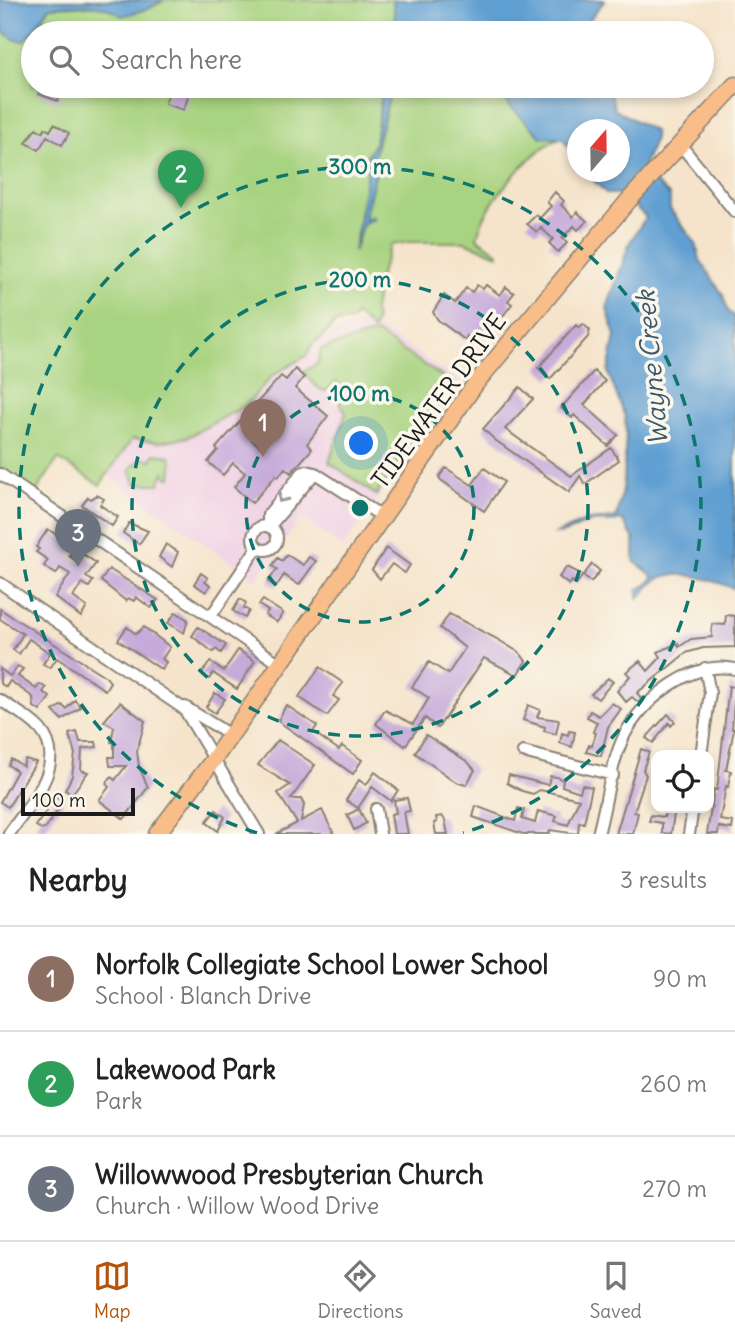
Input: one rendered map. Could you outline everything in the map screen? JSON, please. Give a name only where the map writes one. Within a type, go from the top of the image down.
[{"type":"highway","name":"TIDEWATER DRIVE","points":[[157,834],[214,759],[476,383],[629,200],[735,85]]},
{"type":"street","points":[[679,143],[735,212]]},
{"type":"street","points":[[0,474],[280,663]]},
{"type":"street","points":[[269,527],[315,474],[383,517]]},
{"type":"street","points":[[259,527],[269,527],[276,533],[275,545],[265,551],[257,548],[253,533],[259,527]]},
{"type":"street","points":[[211,616],[257,548]]},
{"type":"street","points":[[0,583],[230,735]]},
{"type":"street","points":[[702,750],[710,693],[705,668]]},
{"type":"street","points":[[598,834],[626,734],[639,715],[676,682],[705,668],[735,669]]},
{"type":"street","points":[[0,700],[32,722],[48,741],[51,759],[46,780],[9,834]]},
{"type":"street","points":[[174,700],[190,718],[259,834]]},
{"type":"street","points":[[523,752],[613,775]]},
{"type":"street","points":[[376,809],[380,834]]},
{"type":"street","points":[[689,834],[692,813]]},
{"type":"shaded area","points":[[374,324],[458,381],[343,548],[301,518],[256,580],[107,475],[132,439],[164,436],[307,346],[350,326]]},
{"type":"green space","points":[[165,0],[393,0],[395,18],[394,21],[40,21],[50,7],[103,5],[148,9]]},
{"type":"green space","points":[[0,22],[21,31],[21,98],[381,98],[375,143],[366,156],[370,162],[355,245],[363,224],[371,218],[365,220],[376,171],[373,160],[389,98],[504,98],[541,137],[559,138],[521,167],[488,210],[477,238],[499,253],[498,255],[465,242],[409,242],[391,245],[379,278],[373,330],[356,315],[351,321],[335,323],[321,339],[313,343],[306,356],[273,375],[246,405],[188,437],[159,442],[132,439],[100,485],[58,459],[33,496],[0,474]]},
{"type":"green space","points":[[376,333],[452,383],[376,495],[329,462],[346,413],[336,395],[342,387],[337,383],[325,391],[318,388],[303,372],[318,363],[321,349]]},
{"type":"green space","points":[[154,454],[170,456],[171,477],[166,477],[164,472],[159,484],[135,484],[130,469],[141,458],[151,460]]},
{"type":"water","points":[[0,0],[164,0],[148,9],[122,16],[97,6],[50,7],[40,21],[21,21],[21,41],[3,32]]},
{"type":"water","points":[[393,0],[605,0],[590,21],[394,21]]},
{"type":"water","points":[[381,98],[389,98],[373,160],[376,171],[365,215],[365,220],[372,216],[374,219],[363,224],[354,252],[369,160],[362,165],[375,143]]},
{"type":"water","name":"Wayne Creek","points":[[503,98],[612,98],[615,109],[654,131],[643,171],[670,196],[670,209],[696,244],[700,260],[723,295],[728,311],[735,317],[735,589],[708,579],[676,575],[658,579],[638,598],[638,590],[649,583],[653,576],[634,561],[634,539],[622,520],[592,522],[556,534],[587,520],[616,518],[623,489],[626,433],[625,417],[608,372],[615,336],[607,308],[630,242],[646,217],[622,194],[607,194],[595,182],[630,182],[630,119],[567,119],[567,145],[563,139],[541,137]]},
{"type":"building","points":[[167,98],[188,98],[184,110],[165,104]]},
{"type":"building","points":[[54,124],[69,133],[62,145],[47,136],[39,150],[26,143],[36,128],[43,132],[45,128],[50,131]]},
{"type":"building","points":[[555,192],[564,201],[561,205],[573,217],[577,212],[587,221],[578,230],[574,226],[562,238],[567,243],[558,252],[549,243],[553,239],[541,228],[537,232],[527,224],[536,215],[540,218],[551,206],[547,202]]},
{"type":"building","points":[[477,285],[483,289],[486,285],[500,295],[506,287],[514,293],[508,301],[512,304],[493,329],[487,325],[476,341],[467,336],[465,340],[438,320],[433,312],[444,295],[455,303],[466,288],[472,292]]},
{"type":"building","points":[[583,324],[590,330],[588,337],[550,379],[538,368],[576,325],[579,328]]},
{"type":"building","points":[[295,369],[304,377],[295,388],[328,416],[307,444],[312,449],[291,473],[285,468],[278,477],[276,475],[252,503],[234,487],[245,473],[233,463],[223,475],[208,462],[218,450],[216,448],[281,376],[286,380]],"holes":[[[269,419],[280,428],[262,448],[252,440]]]},
{"type":"building","points":[[594,371],[605,381],[584,405],[618,435],[608,446],[574,415],[572,418],[561,408]]},
{"type":"building","points":[[520,387],[533,399],[505,429],[571,476],[611,448],[619,460],[585,484],[580,476],[569,492],[495,440],[483,429]]},
{"type":"building","points":[[446,468],[472,485],[484,468],[504,482],[484,511],[441,480],[439,477]]},
{"type":"building","points":[[97,495],[104,499],[100,505],[118,517],[112,526],[82,505],[88,497],[91,499]]},
{"type":"building","points":[[129,523],[148,531],[139,544],[123,533]]},
{"type":"building","points":[[48,529],[74,547],[69,556],[78,562],[83,554],[96,563],[86,577],[93,581],[89,587],[82,583],[73,597],[87,607],[81,617],[55,597],[70,574],[60,568],[56,574],[44,566],[48,560],[36,552],[39,549],[36,547]]},
{"type":"building","points":[[166,544],[178,552],[172,567],[159,557]]},
{"type":"building","points":[[386,548],[410,565],[405,573],[392,564],[380,579],[372,570]]},
{"type":"building","points":[[287,555],[303,565],[309,557],[316,561],[299,585],[284,575],[276,587],[268,582],[277,569],[272,566],[278,558],[282,561]]},
{"type":"building","points":[[592,564],[600,571],[591,582],[583,576]]},
{"type":"building","points":[[567,567],[583,575],[576,584],[572,581],[569,585],[559,577]]},
{"type":"building","points":[[109,569],[158,600],[151,608],[136,597],[134,601],[128,598],[126,601],[101,581]]},
{"type":"building","points":[[201,573],[208,578],[205,582],[210,585],[206,592],[194,584]]},
{"type":"building","points":[[240,599],[246,603],[244,608],[249,611],[245,618],[233,611]]},
{"type":"building","points":[[263,600],[283,613],[277,622],[265,615],[268,611],[259,605]]},
{"type":"building","points":[[0,609],[106,677],[110,682],[105,690],[57,658],[50,668],[43,664],[50,653],[29,639],[19,654],[13,650],[23,634],[0,619]]},
{"type":"building","points":[[176,612],[188,620],[184,633],[168,623]]},
{"type":"building","points":[[449,614],[520,653],[526,661],[517,675],[484,658],[438,728],[425,718],[405,746],[376,724],[385,710],[413,724],[429,698],[412,687],[429,662],[448,674],[465,648],[440,628]]},
{"type":"building","points":[[726,615],[735,616],[735,647],[703,648],[686,653],[637,693],[642,699],[638,702],[632,697],[626,702],[617,691],[630,676],[626,672],[640,661],[648,671],[661,657],[658,652],[678,643],[679,647],[691,639],[712,637],[712,624],[725,625]]},
{"type":"building","points":[[127,627],[136,634],[144,627],[170,647],[162,659],[166,662],[162,670],[118,640]]},
{"type":"building","points":[[198,627],[226,645],[221,653],[216,649],[213,652],[192,636]]},
{"type":"building","points":[[238,650],[255,661],[237,689],[213,673],[209,679],[201,674],[210,662],[224,671]]},
{"type":"building","points":[[18,666],[23,669],[18,676],[36,689],[40,684],[46,688],[43,692],[50,697],[40,711],[34,707],[33,697],[10,681],[6,687],[0,683],[0,669],[10,676]]},
{"type":"building","points":[[320,667],[343,683],[333,696],[339,700],[327,716],[299,697]]},
{"type":"building","points":[[608,678],[613,682],[598,699],[591,694]]},
{"type":"building","points":[[729,686],[735,687],[734,729],[726,770],[731,771],[720,820],[733,822],[732,829],[719,827],[718,834],[707,834],[710,813],[714,813],[714,789],[717,790]]},
{"type":"building","points":[[215,693],[225,699],[215,713],[206,707]]},
{"type":"building","points":[[75,700],[81,707],[62,720],[53,711],[62,705],[66,709]]},
{"type":"building","points":[[120,702],[145,721],[137,751],[139,767],[148,787],[124,819],[99,800],[109,787],[106,784],[111,777],[115,780],[126,766],[110,766],[109,757],[114,757],[114,742],[111,742],[114,727],[104,721]]},
{"type":"building","points":[[612,703],[621,709],[608,727],[601,756],[586,752],[589,745],[592,746],[596,733],[593,732],[597,722],[587,717],[590,711],[599,716]]},
{"type":"building","points":[[286,705],[317,726],[313,732],[339,750],[342,746],[362,760],[353,774],[278,721]]},
{"type":"building","points":[[528,705],[540,710],[537,717],[559,720],[556,734],[544,731],[545,727],[523,720]]},
{"type":"building","points":[[668,714],[675,722],[671,726],[669,723],[653,743],[646,738]]},
{"type":"building","points":[[569,731],[575,732],[572,747],[560,743],[562,733],[568,735]]},
{"type":"building","points":[[77,732],[80,742],[96,742],[97,747],[82,749],[81,770],[88,772],[72,794],[65,790],[72,776],[75,754],[69,734]]},
{"type":"building","points":[[426,735],[468,762],[475,770],[466,785],[456,782],[415,753]]},
{"type":"building","points":[[278,740],[315,765],[291,799],[301,799],[304,805],[301,821],[322,810],[334,834],[276,834],[297,823],[278,793],[290,785],[258,765]]},
{"type":"building","points":[[641,749],[649,752],[643,770],[646,775],[634,812],[638,813],[633,834],[616,834]]},
{"type":"building","points":[[11,759],[23,766],[25,759],[36,762],[8,807],[0,802],[17,771],[8,765]]},
{"type":"building","points":[[375,772],[398,790],[391,801],[372,787],[358,808],[346,800],[359,780],[366,785]]},
{"type":"building","points":[[509,775],[548,785],[550,776],[557,777],[563,780],[562,786],[580,792],[582,785],[592,787],[584,823],[579,822],[578,834],[550,830],[549,834],[523,834],[473,817],[476,806],[515,821],[518,808],[524,810],[522,819],[535,823],[538,811],[557,816],[555,821],[568,825],[579,799],[540,790],[533,794],[522,791],[507,783]]},
{"type":"building","points":[[56,797],[63,803],[45,829],[41,829],[36,826]]},
{"type":"building","points":[[407,798],[410,811],[404,812],[408,834],[394,834],[391,814],[396,813],[394,800]]},
{"type":"building","points":[[359,809],[366,823],[354,830],[347,815]]},
{"type":"building","points":[[216,810],[225,817],[218,831],[206,822]]},
{"type":"building","points":[[665,813],[674,813],[671,834],[662,833],[662,823],[649,821],[651,815],[664,817]]},
{"type":"building","points":[[442,816],[448,834],[436,834],[436,817]]},
{"type":"place","name":"Lakewood Park","points":[[181,208]]},
{"type":"place","name":"Norfolk Collegiate School Lower School","points":[[263,457]]},
{"type":"place","name":"Willowwood Presbyterian Church","points":[[78,567]]}]
